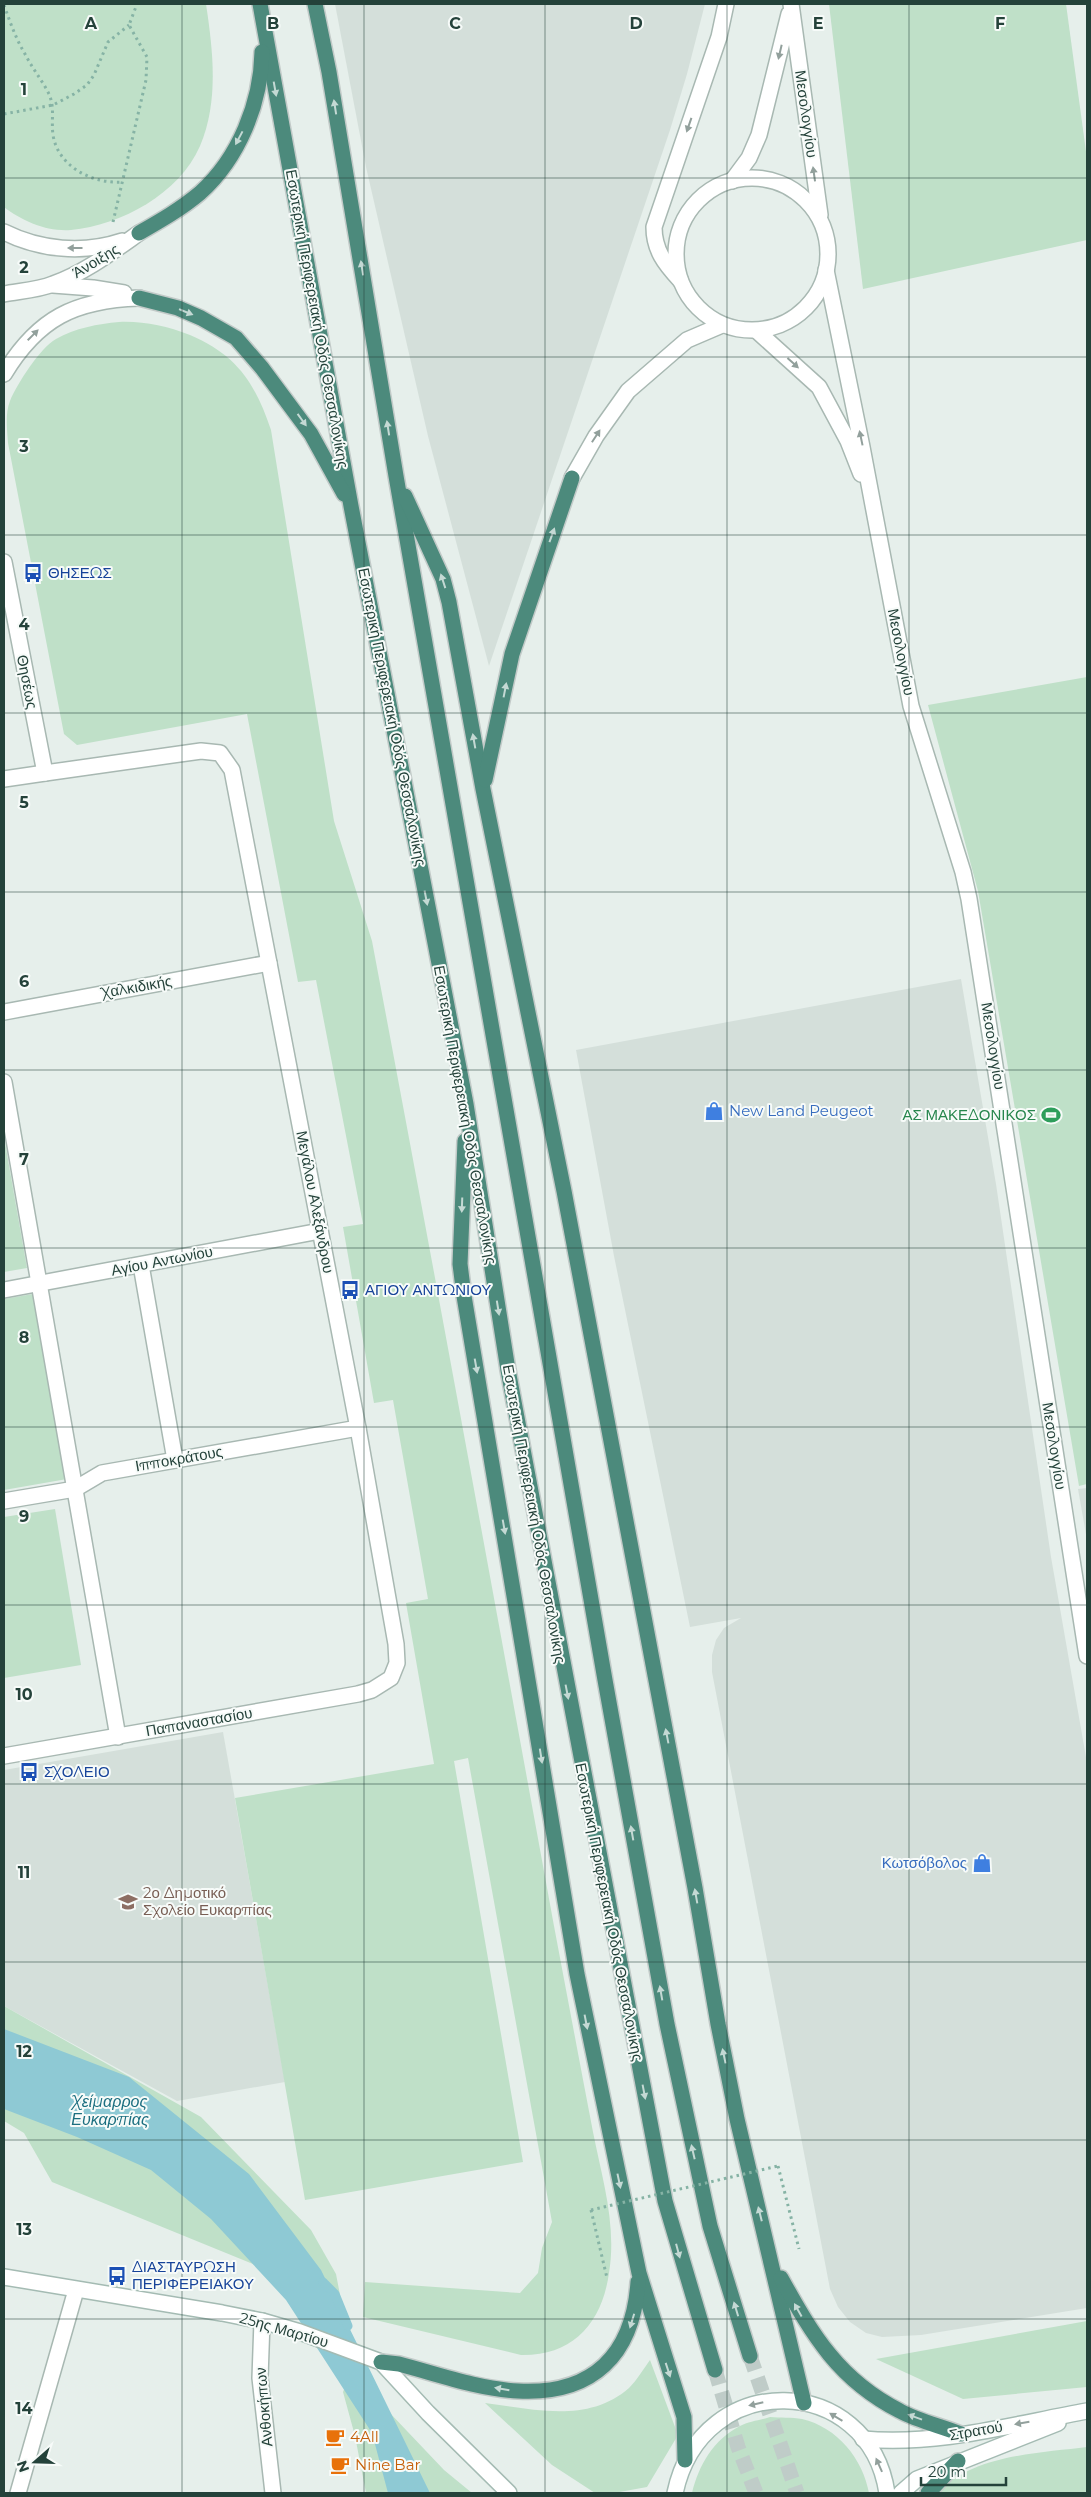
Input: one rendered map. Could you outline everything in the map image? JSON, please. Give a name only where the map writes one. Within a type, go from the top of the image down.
[{"type":"highway","name":"Εσωτερική Περιφερειακή Οδός Θεσσαλονίκης","points":[[260,4],[351,506],[466,1104],[508,1370],[664,2201],[715,2370]]},
{"type":"highway","points":[[315,4],[329,72],[396,476],[598,1641],[667,2024],[710,2226],[750,2356]]},
{"type":"highway","points":[[139,233],[175,212],[200,192],[222,168],[254,109],[262,79],[263,24]]},
{"type":"highway","points":[[139,298],[178,308],[201,318],[236,338],[248,350],[311,434],[351,506]]},
{"type":"highway","points":[[396,476],[443,579],[564,1191],[693,1878],[718,2024],[737,2119],[804,2403]]},
{"type":"highway","points":[[483,789],[512,654],[572,478]]},
{"type":"highway","points":[[466,1104],[460,1264],[464,1296],[575,1965],[639,2273],[684,2417],[685,2460]]},
{"type":"highway","points":[[772,2262],[810,2331],[841,2370],[867,2392],[901,2412],[961,2434]]},
{"type":"highway","points":[[381,2362],[399,2364],[517,2391],[552,2389],[591,2378],[617,2354],[627,2335],[636,2307],[639,2273]]},
{"type":"highway","points":[[928,2493],[958,2461]]},
{"type":"street","points":[[680,280],[676,260],[677,239],[684,219],[697,202],[713,189],[732,181],[753,179],[772,181],[792,190],[807,200],[821,223],[827,246],[826,270],[817,293],[802,312],[781,325],[757,331],[740,330],[722,325],[704,314],[690,299],[680,280],[659,254],[654,240],[654,228],[719,37],[726,4]]},
{"type":"street","name":"Μεσολογγίου","points":[[732,181],[749,158],[758,135],[791,4]]},
{"type":"street","name":"Μεσολογγίου","points":[[791,4],[821,223]]},
{"type":"street","points":[[4,232],[35,244],[64,248],[94,248],[115,244],[139,233]]},
{"type":"street","name":"Άνοιξης","points":[[51,285],[103,258],[139,233]]},
{"type":"street","name":"Μεσολογγίου","points":[[826,270],[873,503],[911,706],[970,899],[1087,1656]]},
{"type":"street","name":"Άνοιξης","points":[[4,294],[51,285],[103,289],[139,298]]},
{"type":"street","points":[[4,374],[29,339],[42,326],[66,311],[94,302],[139,298]]},
{"type":"street","points":[[572,478],[596,436],[628,391],[688,340],[722,325]]},
{"type":"street","name":"Μεσολογγίου","points":[[757,331],[819,387],[848,442],[873,503]]},
{"type":"street","name":"Θησέως","points":[[4,562],[45,773]]},
{"type":"street","name":"Μεγάλου Αλεξάνδρου","points":[[45,773],[193,751],[210,751],[224,757],[235,778],[358,1428],[396,1644],[397,1663],[391,1678]]},
{"type":"street","points":[[4,779],[45,773]]},
{"type":"street","name":"Χαλκιδικής","points":[[4,1012],[269,963]]},
{"type":"street","points":[[4,1082],[118,1737]]},
{"type":"street","name":"Αγίου Αντωνίου","points":[[4,1290],[320,1231]]},
{"type":"street","points":[[141,1265],[175,1460]]},
{"type":"street","name":"Ιπποκράτους","points":[[4,1502],[74,1489],[102,1473],[358,1428]]},
{"type":"street","name":"Παπαναστασίου","points":[[4,1756],[358,1694],[372,1690],[391,1678]]},
{"type":"street","name":"25ης Μαρτίου","points":[[4,2277],[222,2313],[262,2322],[300,2332],[381,2362],[428,2413],[509,2493]]},
{"type":"street","points":[[18,2493],[76,2290]]},
{"type":"street","name":"Ανθοκήπων","points":[[262,2322],[260,2378],[273,2493]]},
{"type":"street","points":[[675,2493],[685,2460],[706,2431],[735,2411],[769,2401],[804,2403],[837,2416],[864,2439],[880,2467],[887,2493]]},
{"type":"street","name":"Στρατού","points":[[864,2439],[906,2441],[961,2434],[1087,2411]]},
{"type":"street","name":"Στρατού","points":[[901,2493],[917,2479],[1087,2411]]},
{"type":"path","points":[[4,114],[53,105],[87,85],[94,75],[108,42],[128,25],[133,18],[137,4]]},
{"type":"path","points":[[4,5],[24,52],[53,105],[53,135],[57,149],[73,169],[98,180],[122,182]]},
{"type":"path","points":[[115,244],[113,219],[148,65],[144,49],[128,25]]},
{"type":"path","points":[[607,2278],[591,2210],[778,2166],[799,2249]]},
{"type":"shaded area","points":[[335,4],[705,4],[670,130],[489,666],[428,436],[366,167]]},
{"type":"shaded area","points":[[961,979],[996,1184],[1051,1557],[1087,1763],[1087,2308],[921,2335],[882,2337],[866,2333],[850,2322],[838,2307],[830,2289],[712,1672],[712,1655],[716,1640],[724,1628],[741,1618],[690,1627],[614,1256],[576,1050]]},
{"type":"shaded area","points":[[1087,1488],[1087,1540],[1078,1489]]},
{"type":"shaded area","name":"2ο Δημοτικό Σχολείο Ευκαρπίας","points":[[223,1732],[285,2082],[177,2101],[4,2006],[4,1770]]},
{"type":"green space","points":[[4,4],[206,4],[213,76],[210,111],[200,146],[178,179],[146,204],[128,214],[90,227],[62,230],[44,227],[19,217],[4,207]]},
{"type":"green space","points":[[829,4],[1066,4],[1087,159],[1087,240],[863,289]]},
{"type":"green space","points":[[119,322],[146,323],[172,329],[190,335],[220,352],[232,361],[251,385],[271,430],[334,821],[372,941],[610,2219],[611,2255],[609,2273],[600,2307],[582,2333],[570,2343],[556,2350],[539,2354],[521,2355],[363,2317],[365,2282],[520,2293],[538,2273],[542,2248],[552,2222],[468,1758],[454,1761],[523,2162],[305,2200],[235,1798],[434,1764],[406,1603],[428,1599],[393,1400],[374,1403],[343,1227],[363,1224],[316,980],[298,982],[247,714],[77,745],[64,734],[8,443],[7,411],[13,394],[23,376],[43,350],[56,339],[79,329]]},
{"type":"green space","name":"ΑΣ ΜΑΚΕΔΟΝΙΚΟΣ","points":[[1087,677],[1087,1484],[1079,1486],[978,891],[928,705]]},
{"type":"green space","points":[[4,1137],[27,1268],[4,1272]]},
{"type":"green space","points":[[33,1294],[67,1479],[4,1490],[4,1299]]},
{"type":"green space","points":[[55,1509],[81,1665],[4,1678],[4,1517]]},
{"type":"green space","name":"Χείμαρρος Ευκαρπίας","points":[[4,2006],[201,2117],[311,2230],[336,2274],[341,2300],[52,2182],[24,2133],[4,2121]]},
{"type":"green space","points":[[1087,2321],[1087,2387],[963,2399],[876,2359]]},
{"type":"green space","points":[[650,2360],[678,2435],[647,2487],[614,2493],[595,2493],[552,2465],[485,2403],[560,2411],[596,2406],[613,2399],[629,2388]]},
{"type":"green space","points":[[345,2387],[388,2411],[444,2470],[472,2493],[366,2493],[355,2436],[343,2392]]},
{"type":"green space","points":[[770,2417],[802,2419],[815,2423],[837,2437],[846,2446],[861,2468],[869,2493],[692,2493],[703,2463],[722,2438],[744,2424]]},
{"type":"green space","points":[[1087,2447],[1087,2493],[938,2493],[952,2480],[987,2463],[1028,2454]]},
{"type":"water","name":"Χείμαρρος Ευκαρπίας","points":[[4,2029],[129,2077],[249,2174],[321,2270],[430,2493],[388,2493],[372,2433],[286,2300],[211,2219],[151,2170],[77,2137],[4,2109]]},
{"type":"waterway","name":"Χείμαρρος Ευκαρπίας","points":[[323,2282],[335,2294],[348,2326]]},
{"type":"tunnel","points":[[750,2356],[797,2493]]},
{"type":"tunnel","points":[[715,2370],[738,2447],[756,2493]]},
{"type":"place","name":"ΘΗΣΕΩΣ","points":[[33,573]]},
{"type":"place","name":"New Land Peugeot","points":[[714,1111]]},
{"type":"place","name":"ΑΣ ΜΑΚΕΔΟΝΙΚΟΣ","points":[[1051,1115]]},
{"type":"place","name":"ΑΓΙΟΥ ΑΝΤΩΝΙΟΥ","points":[[350,1290]]},
{"type":"place","name":"ΣΧΟΛΕΙΟ","points":[[29,1772]]},
{"type":"place","name":"Κωτσόβολος","points":[[982,1863]]},
{"type":"place","name":"2ο Δημοτικό Σχολείο Ευκαρπίας","points":[[128,1902]]},
{"type":"place","name":"ΔΙΑΣΤΑΥΡΩΣΗ ΠΕΡΙΦΕΡΕΙΑΚΟΥ","points":[[117,2276]]},
{"type":"place","name":"4All","points":[[335,2437]]},
{"type":"place","name":"Nine Bar","points":[[340,2465]]}]
